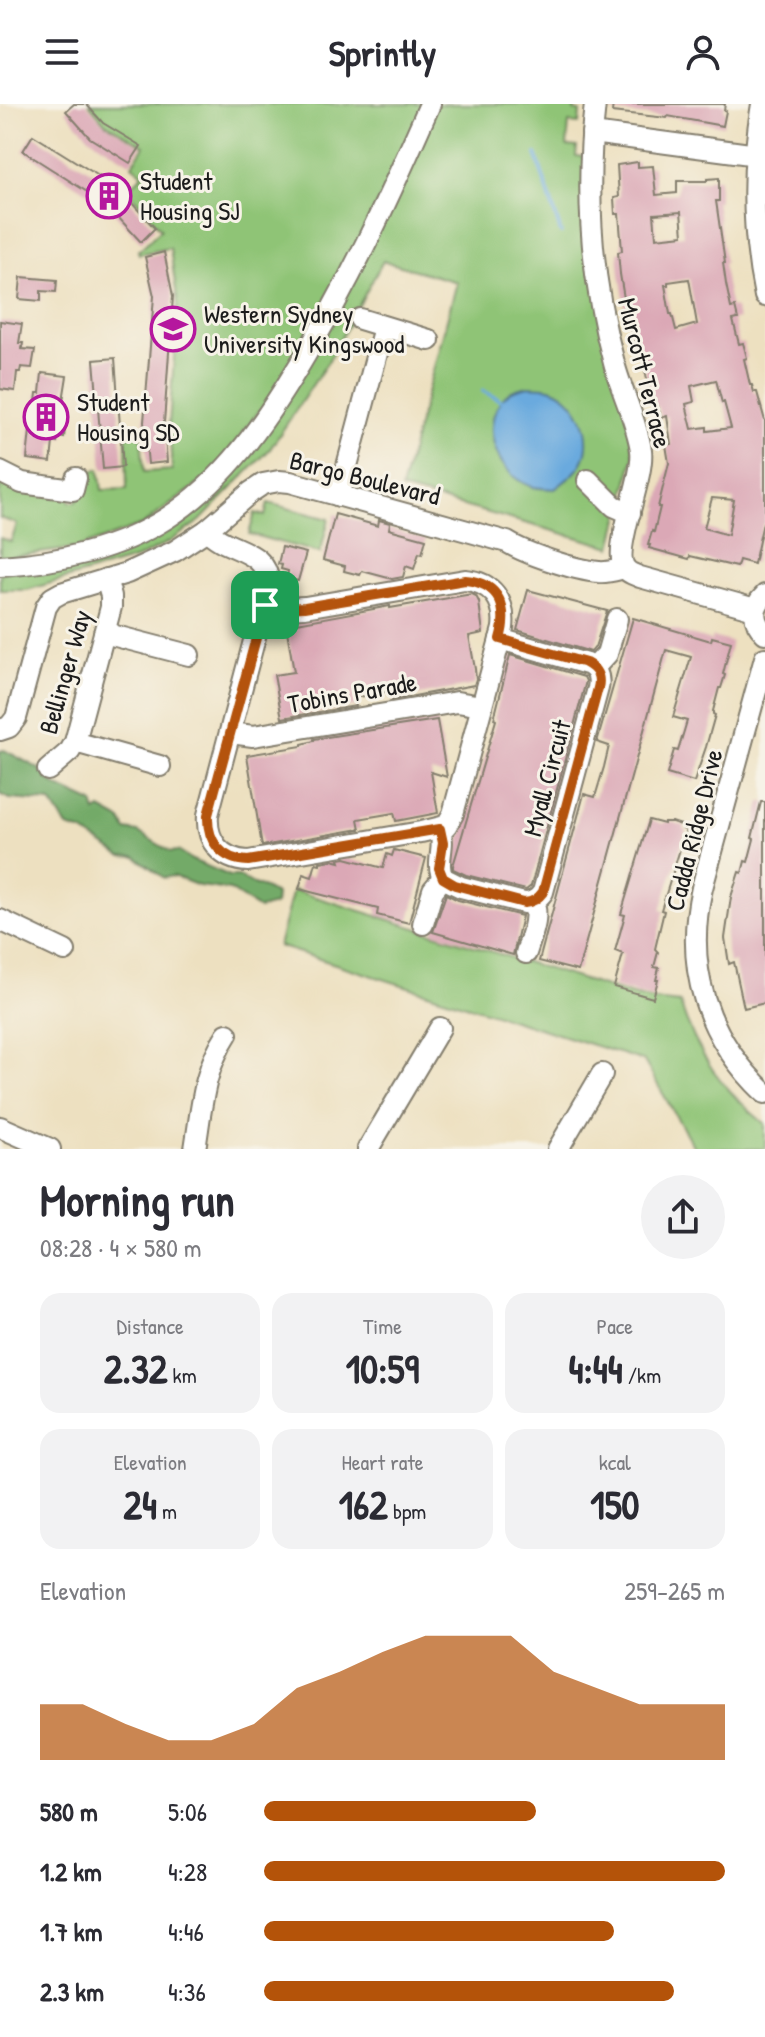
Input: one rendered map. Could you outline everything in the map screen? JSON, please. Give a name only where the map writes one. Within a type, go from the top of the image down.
[{"type":"street","points":[[0,566],[74,555],[133,537],[192,500],[229,464],[273,408],[329,314],[382,212],[430,104]]},
{"type":"street","name":"Murcott Terrace","points":[[595,104],[590,204],[598,290],[614,364],[639,438],[642,457],[621,548],[622,562]]},
{"type":"street","points":[[762,104],[755,226],[765,296]]},
{"type":"street","points":[[592,133],[760,155]]},
{"type":"street","points":[[360,319],[429,340]]},
{"type":"street","points":[[339,496],[384,327]]},
{"type":"street","points":[[0,472],[22,483],[73,490],[76,478]]},
{"type":"street","points":[[588,480],[600,505],[630,513]]},
{"type":"street","name":"Bargo Boulevard","points":[[0,730],[15,721],[48,604],[61,593],[153,562],[207,530],[251,492],[273,481],[290,482],[507,542],[523,540],[596,559],[622,562],[640,577],[760,602]]},
{"type":"street","points":[[207,530],[218,541],[249,553],[262,563],[269,580],[265,605],[209,810],[208,824],[213,843],[232,859],[252,861],[440,829],[449,823],[504,622],[502,606],[492,590],[475,581],[458,581],[305,607],[265,605]]},
{"type":"street","name":"Bellinger Way","points":[[48,770],[70,751],[75,742],[112,603],[106,579]]},
{"type":"street","points":[[760,602],[756,622],[765,633]]},
{"type":"street","points":[[500,639],[586,663],[594,668],[607,654],[617,619]]},
{"type":"street","points":[[104,633],[189,655]]},
{"type":"street","name":"Cadda Ridge Drive","points":[[765,658],[702,888],[695,944],[700,985],[716,1029],[736,1062],[765,1093]]},
{"type":"street","name":"Myall Circuit","points":[[533,901],[543,892],[594,702],[599,680],[594,668]]},
{"type":"street","name":"Tobins Parade","points":[[231,733],[253,736],[457,702],[482,706]]},
{"type":"street","points":[[75,742],[160,766]]},
{"type":"street","points":[[440,829],[443,843],[439,868],[445,880],[524,903],[533,901],[536,920],[526,953]]},
{"type":"street","points":[[423,924],[433,890],[445,880]]},
{"type":"street","points":[[0,920],[65,951]]},
{"type":"street","points":[[368,1149],[440,1028]]},
{"type":"street","points":[[195,1149],[208,1070],[227,1034]]},
{"type":"street","points":[[558,1149],[602,1074]]},
{"type":"street","points":[[0,1127],[50,1149]]},
{"type":"green space","points":[[89,104],[424,104],[389,181],[288,373],[211,475],[142,525],[78,548],[0,558],[0,538],[11,542],[17,524],[0,518],[0,477],[67,495],[70,502],[76,502],[79,486],[91,481],[90,472],[99,469],[102,490],[127,489],[126,436],[141,434],[144,472],[172,470],[169,424],[178,304],[170,248],[139,254],[138,251],[161,229],[127,190],[143,174],[132,165],[144,146],[105,123]]},
{"type":"green space","points":[[436,104],[575,104],[574,111],[580,112],[579,124],[569,123],[567,146],[577,147],[576,156],[584,157],[634,456],[612,547],[401,489],[457,282],[383,261],[329,360],[270,449],[200,521],[138,558],[27,590],[0,590],[0,573],[90,558],[227,476]]},
{"type":"green space","points":[[268,503],[329,519],[320,553],[249,534],[255,513],[265,516]]},
{"type":"green space","points":[[4,750],[38,768],[56,786],[93,803],[96,812],[101,809],[121,820],[126,830],[138,832],[171,852],[178,851],[192,860],[230,876],[239,876],[272,892],[276,895],[275,905],[259,909],[230,890],[199,886],[173,876],[164,878],[136,857],[121,856],[83,832],[67,827],[51,802],[10,799],[0,794],[0,751]]},
{"type":"green space","points":[[293,890],[632,995],[680,1003],[695,1039],[713,1070],[736,1098],[765,1124],[765,1149],[695,1149],[644,1061],[278,946]]},
{"type":"water","points":[[528,386],[550,388],[563,394],[578,410],[586,431],[586,453],[582,463],[555,489],[533,487],[517,479],[499,457],[494,444],[494,415],[500,403],[510,392]]},
{"type":"building","points":[[74,104],[86,104],[103,123],[141,146],[130,163],[90,138],[66,111]]},
{"type":"building","points":[[613,104],[725,104],[726,111],[723,126],[668,116],[612,112]]},
{"type":"building","name":"Student Housing SJ","points":[[33,135],[118,188],[155,228],[141,242],[106,204],[23,151]]},
{"type":"building","points":[[638,162],[638,167],[653,166],[656,195],[677,193],[677,181],[719,178],[719,201],[716,201],[726,284],[731,308],[735,307],[738,319],[733,320],[739,344],[743,343],[745,350],[750,385],[757,392],[765,421],[765,523],[754,564],[739,560],[737,567],[649,548],[669,463],[666,445],[671,444],[667,416],[661,418],[658,406],[653,408],[642,356],[639,357],[626,311],[618,252],[622,251],[619,214],[615,214],[614,198],[619,197],[617,165]],"holes":[[[681,212],[683,235],[656,238],[654,214]],[[689,279],[697,324],[676,330],[665,285]],[[716,380],[731,428],[692,429],[686,404],[694,402],[691,386]],[[712,498],[734,500],[728,535],[704,528]]]},
{"type":"building","points":[[164,252],[173,296],[164,423],[167,462],[148,464],[144,422],[154,296],[145,257]]},
{"type":"building","points":[[21,277],[57,280],[56,292],[41,291],[41,301],[19,299]]},
{"type":"building","points":[[0,321],[22,324],[19,343],[23,343],[22,349],[35,350],[32,368],[21,367],[17,372],[15,391],[0,389]]},
{"type":"building","points":[[115,358],[123,467],[103,469],[94,360]]},
{"type":"building","name":"Student Housing SD","points":[[42,373],[67,376],[60,419],[66,420],[64,438],[58,437],[57,443],[53,442],[51,462],[27,459],[32,412],[35,412],[37,393],[40,393]]},
{"type":"building","points":[[335,514],[378,526],[379,520],[390,523],[389,529],[426,539],[414,569],[406,566],[403,577],[392,579],[362,571],[360,575],[344,571],[345,566],[323,560]]},
{"type":"building","points":[[282,547],[306,553],[298,581],[287,578],[288,571],[278,564]]},
{"type":"building","points":[[528,590],[607,611],[591,652],[517,630]]},
{"type":"building","points":[[472,594],[479,602],[483,633],[469,636],[475,669],[474,685],[392,700],[390,691],[354,698],[356,706],[282,718],[274,675],[294,672],[286,625]]},
{"type":"building","points":[[633,618],[711,641],[712,637],[731,642],[725,675],[713,711],[715,715],[694,782],[667,774],[687,721],[673,717],[691,657],[666,650],[578,971],[539,961],[584,794],[595,797],[604,767],[609,746],[597,742]]},
{"type":"building","points":[[510,655],[584,677],[586,681],[531,886],[526,890],[453,869],[496,720]]},
{"type":"building","points":[[437,720],[447,777],[431,772],[438,813],[396,821],[394,813],[358,819],[360,829],[262,846],[247,755],[302,746],[314,739]]},
{"type":"building","points":[[761,802],[765,802],[765,1003],[744,1008],[734,962],[729,964],[725,938],[731,897],[739,872],[742,873],[745,861],[748,862]]},
{"type":"building","points":[[649,820],[664,824],[672,822],[684,826],[686,830],[661,910],[664,911],[654,967],[659,968],[658,980],[653,998],[614,987],[623,954],[615,951],[625,915],[621,914]]},
{"type":"building","points":[[394,850],[426,858],[409,923],[377,915],[378,909],[299,889],[303,874],[312,877],[316,863],[340,862],[339,859],[345,858],[383,868],[387,854],[392,856]]},
{"type":"building","points":[[446,894],[458,900],[522,916],[513,955],[433,932]]},
{"type":"waterway","points":[[536,154],[561,233]]},
{"type":"waterway","points":[[483,391],[506,403]]},
{"type":"place","name":"Student Housing SJ","points":[[109,196]]},
{"type":"place","name":"Western Sydney University Kingswood","points":[[173,329]]},
{"type":"place","name":"Student Housing SD","points":[[46,417]]},
{"type":"route","points":[[458,581],[475,581],[492,590],[502,606],[504,622],[500,639],[586,663],[597,671],[598,688],[543,892],[536,900],[524,903],[447,882],[439,868],[443,843],[440,829],[248,861],[232,859],[217,848],[209,833],[208,815],[265,605],[305,607],[458,581]]}]
